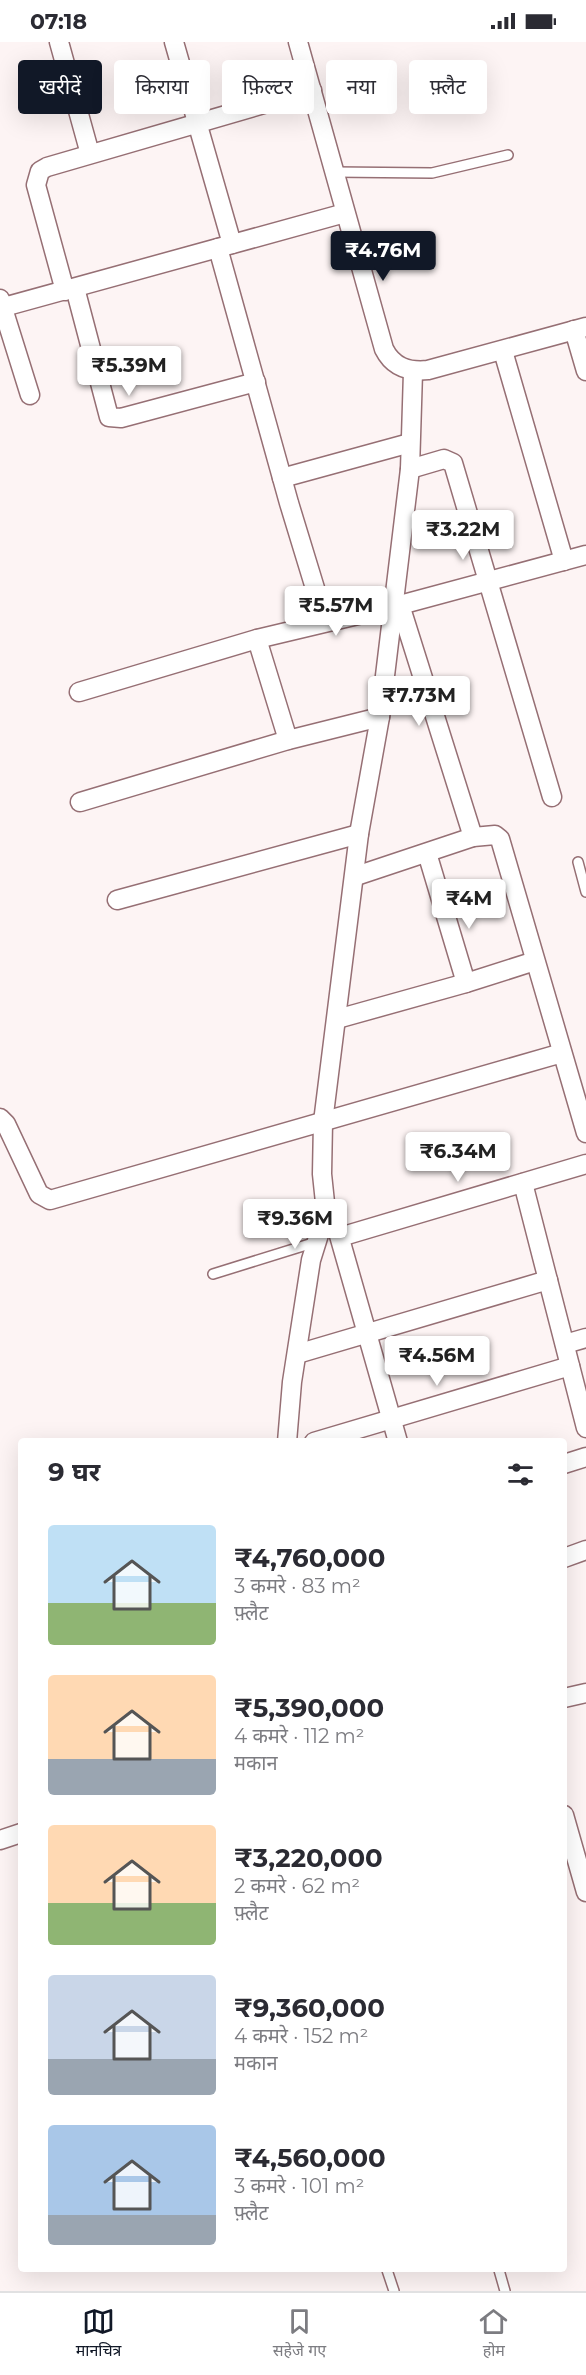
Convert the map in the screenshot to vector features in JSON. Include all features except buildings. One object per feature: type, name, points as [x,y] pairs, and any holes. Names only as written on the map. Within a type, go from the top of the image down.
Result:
[{"type":"street","points":[[59,42],[90,154]]},
{"type":"street","points":[[174,42],[198,124],[255,382],[325,621]]},
{"type":"street","points":[[298,42],[303,60]]},
{"type":"street","points":[[314,97],[384,349],[390,361],[413,372],[503,351],[580,329],[586,371]]},
{"type":"street","points":[[232,114],[47,166],[36,177],[36,185],[109,417],[121,418],[255,382]]},
{"type":"street","points":[[30,395],[1,305],[70,289],[345,213]]},
{"type":"street","points":[[503,351],[564,561]]},
{"type":"street","points":[[397,1438],[340,1237],[326,1198],[322,1174],[323,1122],[356,876],[359,834],[380,717],[396,605],[410,469],[413,372]]},
{"type":"street","points":[[282,478],[410,443]]},
{"type":"street","points":[[410,469],[444,459],[453,463],[552,797]]},
{"type":"street","points":[[79,692],[257,639],[586,555]]},
{"type":"street","points":[[396,605],[472,837]]},
{"type":"street","points":[[257,639],[288,740]]},
{"type":"street","points":[[80,802],[288,740],[380,717]]},
{"type":"street","points":[[117,900],[359,834]]},
{"type":"street","points":[[356,876],[472,837],[495,835],[500,839],[586,1133]]},
{"type":"street","points":[[427,853],[466,983]]},
{"type":"street","points":[[337,1019],[536,961]]},
{"type":"street","points":[[0,1118],[6,1124],[39,1194],[50,1200],[562,1053]]},
{"type":"street","points":[[340,1237],[586,1164]]},
{"type":"street","points":[[523,1183],[586,1428]]},
{"type":"street","points":[[287,1438],[311,1260],[324,1223],[326,1198]]},
{"type":"street","points":[[297,1354],[548,1280]]},
{"type":"street","points":[[565,1344],[586,1338]]},
{"type":"street","points":[[328,1438],[570,1366]]},
{"type":"street","points":[[567,1463],[586,1457]]},
{"type":"street","points":[[567,1557],[586,1550]]},
{"type":"street","points":[[567,1697],[586,1693]]},
{"type":"street","points":[[567,1826],[586,1892]]},
{"type":"street","points":[[0,1840],[18,1834]]},
{"type":"lane","points":[[334,172],[432,173],[508,154]]},
{"type":"lane","points":[[578,862],[586,892]]},
{"type":"lane","points":[[213,1274],[316,1242]]},
{"type":"lane","points":[[388,2272],[394,2291]]},
{"type":"lane","points":[[500,2272],[505,2291]]}]
